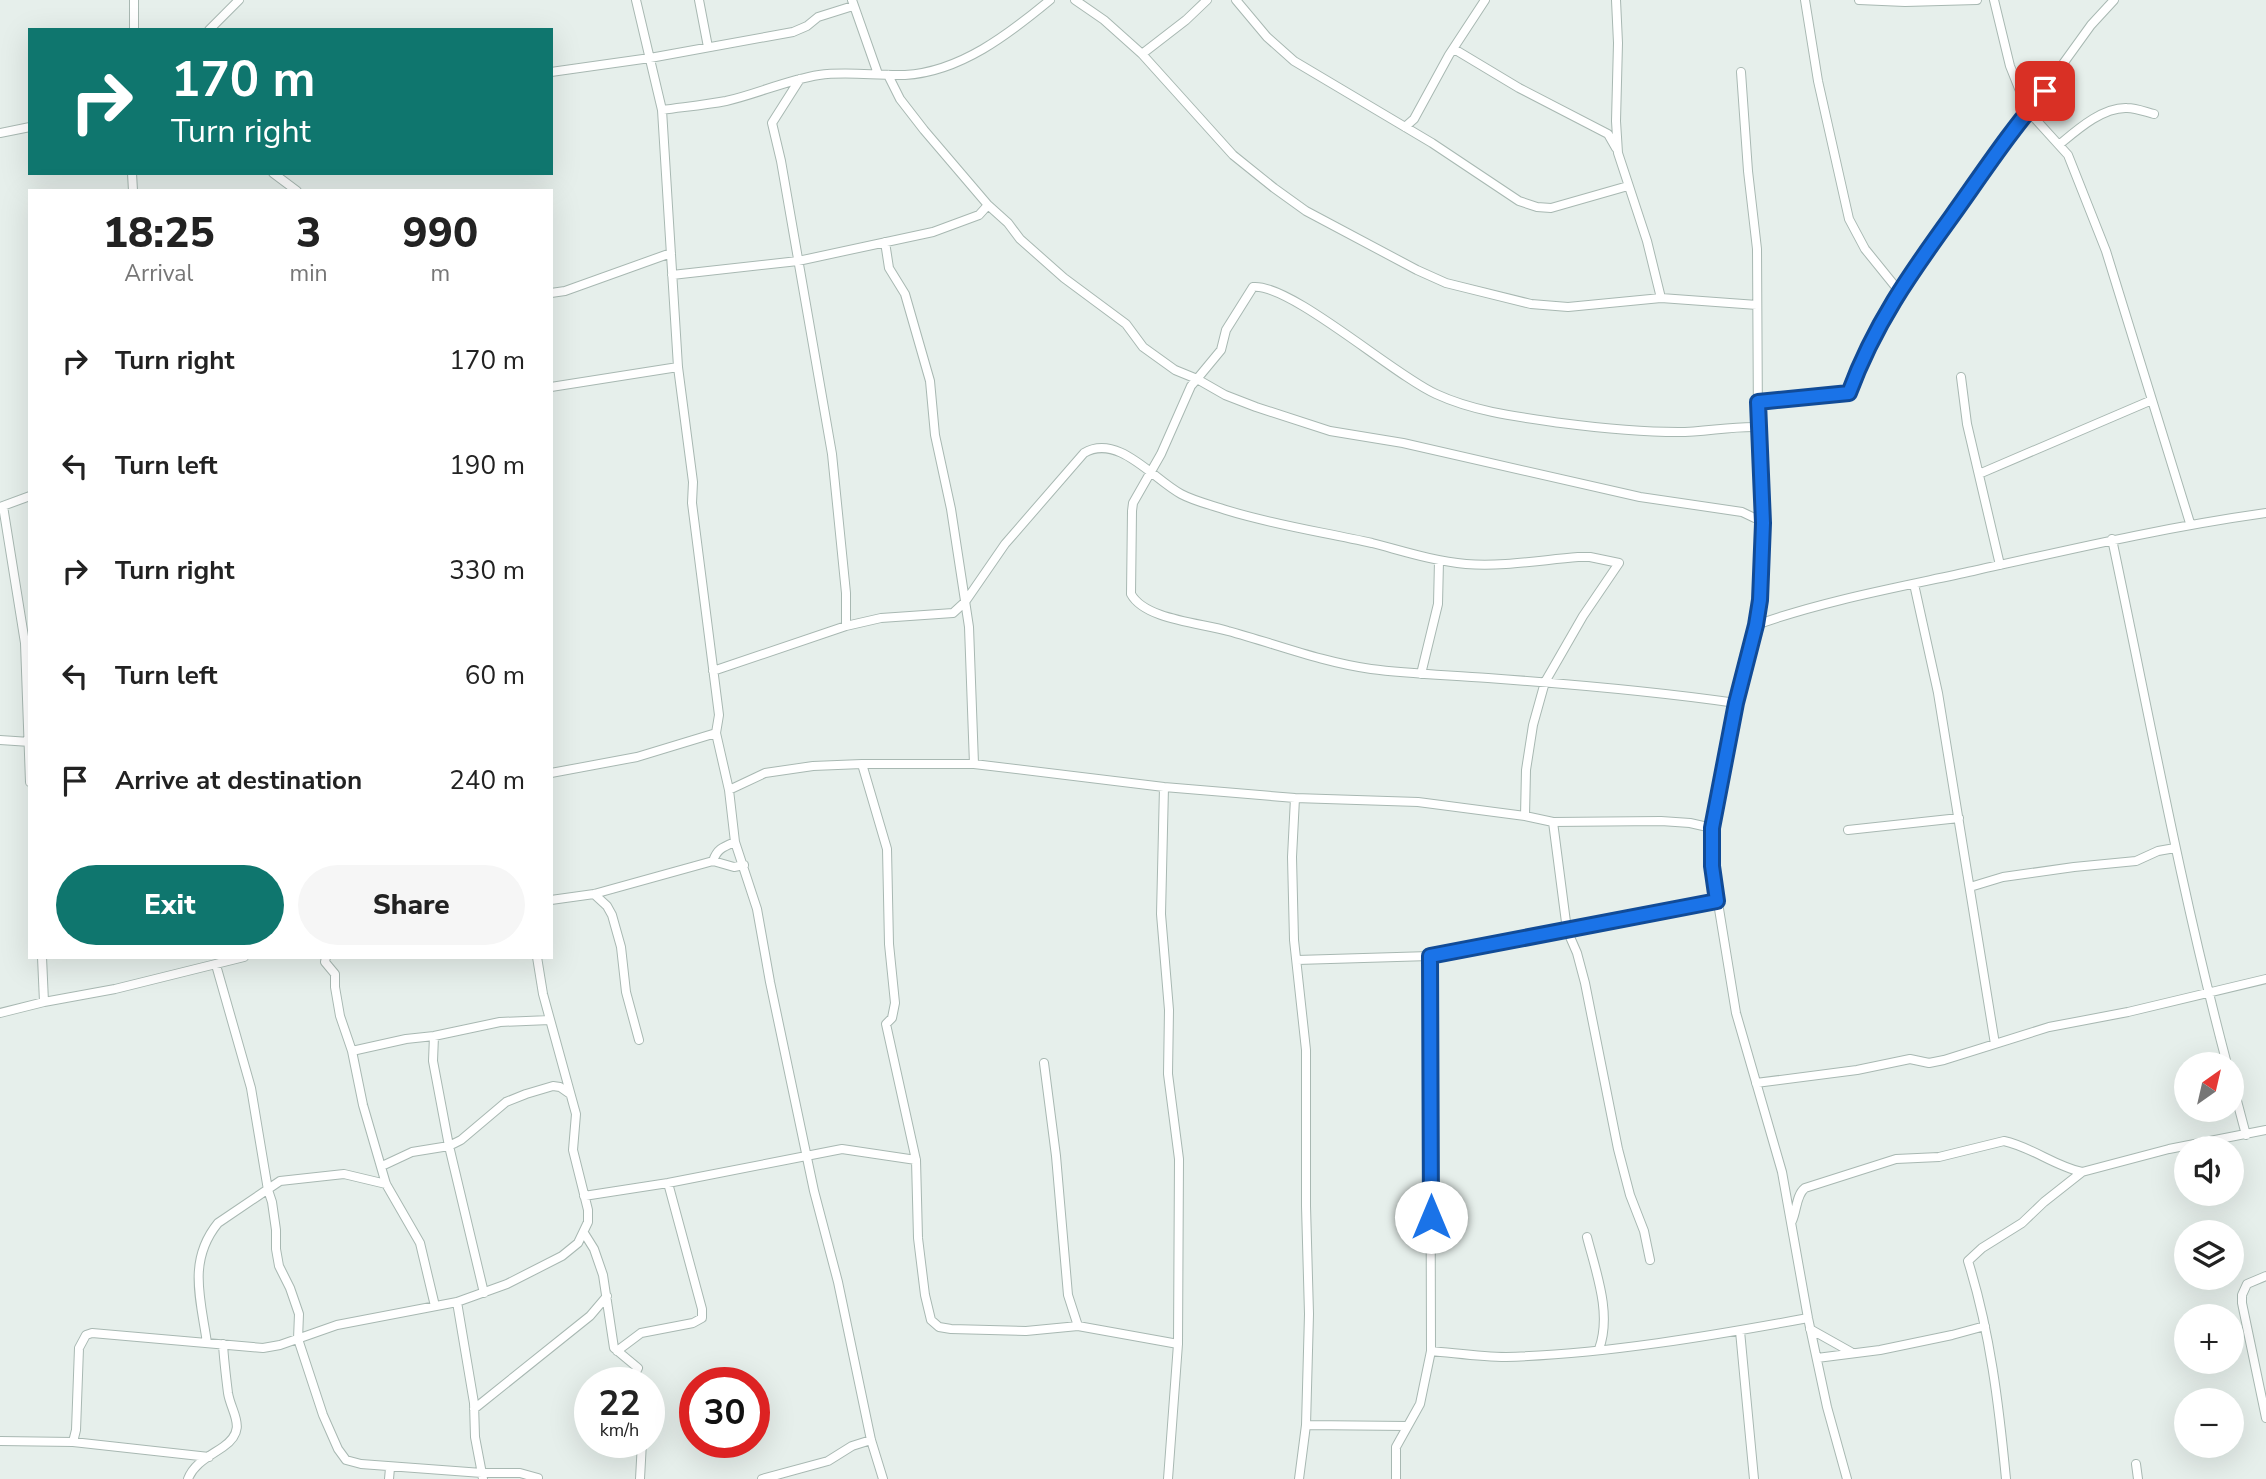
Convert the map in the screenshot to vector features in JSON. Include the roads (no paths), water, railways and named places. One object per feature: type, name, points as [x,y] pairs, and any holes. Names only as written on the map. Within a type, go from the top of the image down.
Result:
[{"type":"street","points":[[134,0],[134,28]]},
{"type":"street","points":[[211,28],[239,0]]},
{"type":"street","points":[[636,0],[662,110],[678,366],[719,715],[716,733],[729,790],[735,842],[757,909],[814,1191],[838,1282],[871,1440],[883,1479]]},
{"type":"street","points":[[699,0],[708,47]]},
{"type":"street","points":[[662,110],[725,101],[800,79],[833,74],[923,74],[995,43],[1050,0]]},
{"type":"street","points":[[1075,0],[1104,20],[1142,54],[1233,155],[1273,188],[1306,211],[1446,283],[1531,304],[1567,307],[1661,298],[1757,305]]},
{"type":"street","points":[[1142,54],[1207,0]]},
{"type":"street","points":[[1236,0],[1267,37],[1294,61],[1405,127],[1519,201],[1551,208],[1628,186]]},
{"type":"street","points":[[1405,127],[1414,120],[1485,0]]},
{"type":"street","points":[[1616,0],[1618,153]]},
{"type":"street","points":[[1805,0],[1818,81],[1849,219],[1865,249],[1899,291]]},
{"type":"street","points":[[1860,0],[1977,0]]},
{"type":"street","points":[[1994,0],[2010,66],[2028,111],[2060,144],[2073,164],[2106,251],[2190,523]]},
{"type":"street","points":[[1758,402],[1849,393],[1862,358],[1899,291],[2091,25],[2114,0]]},
{"type":"street","points":[[553,72],[650,58],[793,32],[818,17],[853,3],[878,74]]},
{"type":"street","points":[[1454,49],[1519,88],[1608,134],[1618,153],[1647,242],[1661,298]]},
{"type":"street","points":[[1741,72],[1757,249],[1758,427],[1763,523],[1756,625],[1736,703],[1712,828],[1712,866],[1736,1013],[1782,1172],[1816,1358],[1847,1479]]},
{"type":"street","points":[[888,75],[900,99],[988,205],[1008,223],[1020,239],[1064,278],[1126,324],[1143,347],[1175,370],[1225,395],[1330,431],[1403,443],[1640,497],[1742,512],[1763,523]]},
{"type":"street","points":[[800,79],[772,122],[832,454],[846,593],[846,626]]},
{"type":"street","points":[[2060,144],[2095,118],[2110,111],[2128,107],[2154,114]]},
{"type":"street","points":[[0,133],[28,127]]},
{"type":"street","points":[[276,175],[294,189]]},
{"type":"street","points":[[672,275],[798,261],[933,232],[979,215],[988,205]]},
{"type":"street","points":[[885,242],[889,268],[905,294],[930,381],[935,435],[951,509],[969,627],[974,764]]},
{"type":"street","points":[[553,293],[565,291],[671,253]]},
{"type":"street","points":[[1736,703],[1545,682],[1370,668],[1292,652],[1227,631],[1173,619],[1138,603],[1131,594],[1129,582],[1132,511],[1133,503],[1164,448],[1191,386],[1220,350],[1226,330],[1253,287],[1260,286],[1295,302],[1368,349],[1408,379],[1437,395],[1473,407],[1517,418],[1622,430],[1682,432],[1739,426],[1758,427]]},
{"type":"street","points":[[553,387],[678,366]]},
{"type":"street","points":[[1961,377],[1967,424],[2000,565]]},
{"type":"street","points":[[1979,474],[2152,400]]},
{"type":"street","points":[[713,671],[846,626],[912,615],[953,613],[965,602],[1005,544],[1084,453],[1091,448],[1102,447],[1122,452],[1181,494],[1264,522],[1373,544],[1439,561],[1469,564],[1578,556],[1619,563],[1583,616],[1545,682],[1533,725],[1528,758],[1525,816]]},
{"type":"street","points":[[28,497],[2,506],[25,643],[28,717]]},
{"type":"street","points":[[1756,625],[1818,606],[2112,539],[2190,523],[2266,513]]},
{"type":"street","points":[[2112,539],[2175,848],[2224,1052]]},
{"type":"street","points":[[1421,674],[1438,604],[1439,561]]},
{"type":"street","points":[[1913,584],[1933,667],[1995,1044]]},
{"type":"street","points":[[553,773],[637,757],[716,733]]},
{"type":"street","points":[[0,740],[28,742]]},
{"type":"street","points":[[862,764],[887,849],[889,944],[895,1003],[892,1018],[886,1024],[916,1160],[918,1238],[931,1320],[939,1327],[951,1329],[1026,1331],[1078,1326],[1178,1343]]},
{"type":"street","points":[[729,790],[765,773],[813,766],[974,764],[1164,787],[1295,798],[1419,802],[1553,822],[1661,821],[1712,828]]},
{"type":"street","points":[[1164,787],[1161,914],[1169,1010],[1168,1074],[1179,1159],[1178,1343],[1168,1479]]},
{"type":"street","points":[[1295,798],[1292,857],[1294,940],[1306,1050],[1309,1314],[1306,1426],[1299,1479]]},
{"type":"street","points":[[1848,830],[1959,818]]},
{"type":"street","points":[[1553,822],[1567,930],[1585,983],[1618,1149],[1630,1195],[1644,1231],[1650,1260]]},
{"type":"street","points":[[713,861],[721,847],[735,842]]},
{"type":"street","points":[[1970,887],[2003,877],[2136,861],[2158,851],[2175,848]]},
{"type":"street","points":[[553,900],[594,894],[713,861],[734,867],[744,866]]},
{"type":"street","points":[[594,894],[612,915],[621,947],[626,992],[639,1040]]},
{"type":"street","points":[[1297,960],[1430,956],[1717,901]]},
{"type":"street","points":[[1396,1479],[1396,1447],[1420,1404],[1431,1351],[1430,956]]},
{"type":"street","points":[[42,959],[44,1002]]},
{"type":"street","points":[[0,1013],[115,989],[237,959]]},
{"type":"street","points":[[326,959],[325,962],[335,974],[340,1016],[352,1051],[363,1105],[386,1184],[420,1243],[435,1306]]},
{"type":"street","points":[[73,1442],[76,1430],[79,1348],[86,1335],[92,1333],[263,1348],[337,1325],[457,1302],[484,1293],[562,1256],[578,1243],[588,1223],[573,1150],[576,1114],[543,994],[537,959]]},
{"type":"street","points":[[215,965],[251,1088],[272,1202],[276,1230],[275,1249],[279,1266],[299,1314],[298,1339],[323,1415],[338,1449],[346,1460],[390,1468],[482,1476],[520,1473],[538,1479]]},
{"type":"street","points":[[1756,1083],[1857,1070],[1910,1059],[1929,1063],[2049,1027],[2209,994],[2266,979]]},
{"type":"street","points":[[352,1051],[500,1022],[550,1020]]},
{"type":"street","points":[[434,1036],[433,1061],[449,1146],[484,1293]]},
{"type":"street","points":[[1044,1063],[1056,1156],[1068,1295],[1078,1326]]},
{"type":"street","points":[[382,1166],[412,1152],[449,1146],[461,1140],[506,1102],[553,1086],[570,1094]]},
{"type":"street","points":[[2243,1122],[2246,1135]]},
{"type":"street","points":[[2006,1479],[1985,1326],[1968,1261],[1982,1248],[2022,1223],[2082,1172],[2169,1149],[2266,1130]]},
{"type":"street","points":[[1792,1221],[1799,1194],[1805,1188],[1896,1159],[1940,1157],[2004,1141],[2015,1143],[2063,1168],[2082,1172]]},
{"type":"street","points":[[584,1196],[668,1183],[842,1149],[916,1160]]},
{"type":"street","points":[[207,1343],[197,1275],[201,1254],[210,1232],[218,1223],[280,1181],[344,1174],[386,1184]]},
{"type":"street","points":[[617,1351],[641,1333],[693,1323],[702,1318],[702,1309],[668,1183]]},
{"type":"street","points":[[584,1233],[594,1249],[604,1275],[612,1343],[617,1351],[637,1367]]},
{"type":"street","points":[[1587,1237],[1604,1316],[1605,1334],[1599,1349]]},
{"type":"street","points":[[2266,1276],[2247,1284],[2242,1294],[2266,1418]]},
{"type":"street","points":[[474,1409],[590,1315],[607,1296]]},
{"type":"street","points":[[457,1302],[482,1476]]},
{"type":"street","points":[[1431,1351],[1504,1357],[1599,1349],[1740,1331],[1808,1318]]},
{"type":"street","points":[[1816,1358],[1880,1350],[1985,1326]]},
{"type":"street","points":[[1810,1329],[1851,1352]]},
{"type":"street","points":[[1740,1331],[1754,1479]]},
{"type":"street","points":[[188,1479],[195,1466],[228,1444],[236,1431],[236,1415],[228,1397],[223,1344]]},
{"type":"street","points":[[1306,1426],[1407,1426]]},
{"type":"street","points":[[762,1479],[828,1461],[852,1446],[871,1440]]},
{"type":"street","points":[[0,1441],[73,1442],[210,1457]]},
{"type":"street","points":[[640,1479],[641,1458]]},
{"type":"street","points":[[2136,1464],[2138,1479]]},
{"type":"street","points":[[389,1479],[390,1468]]}]
